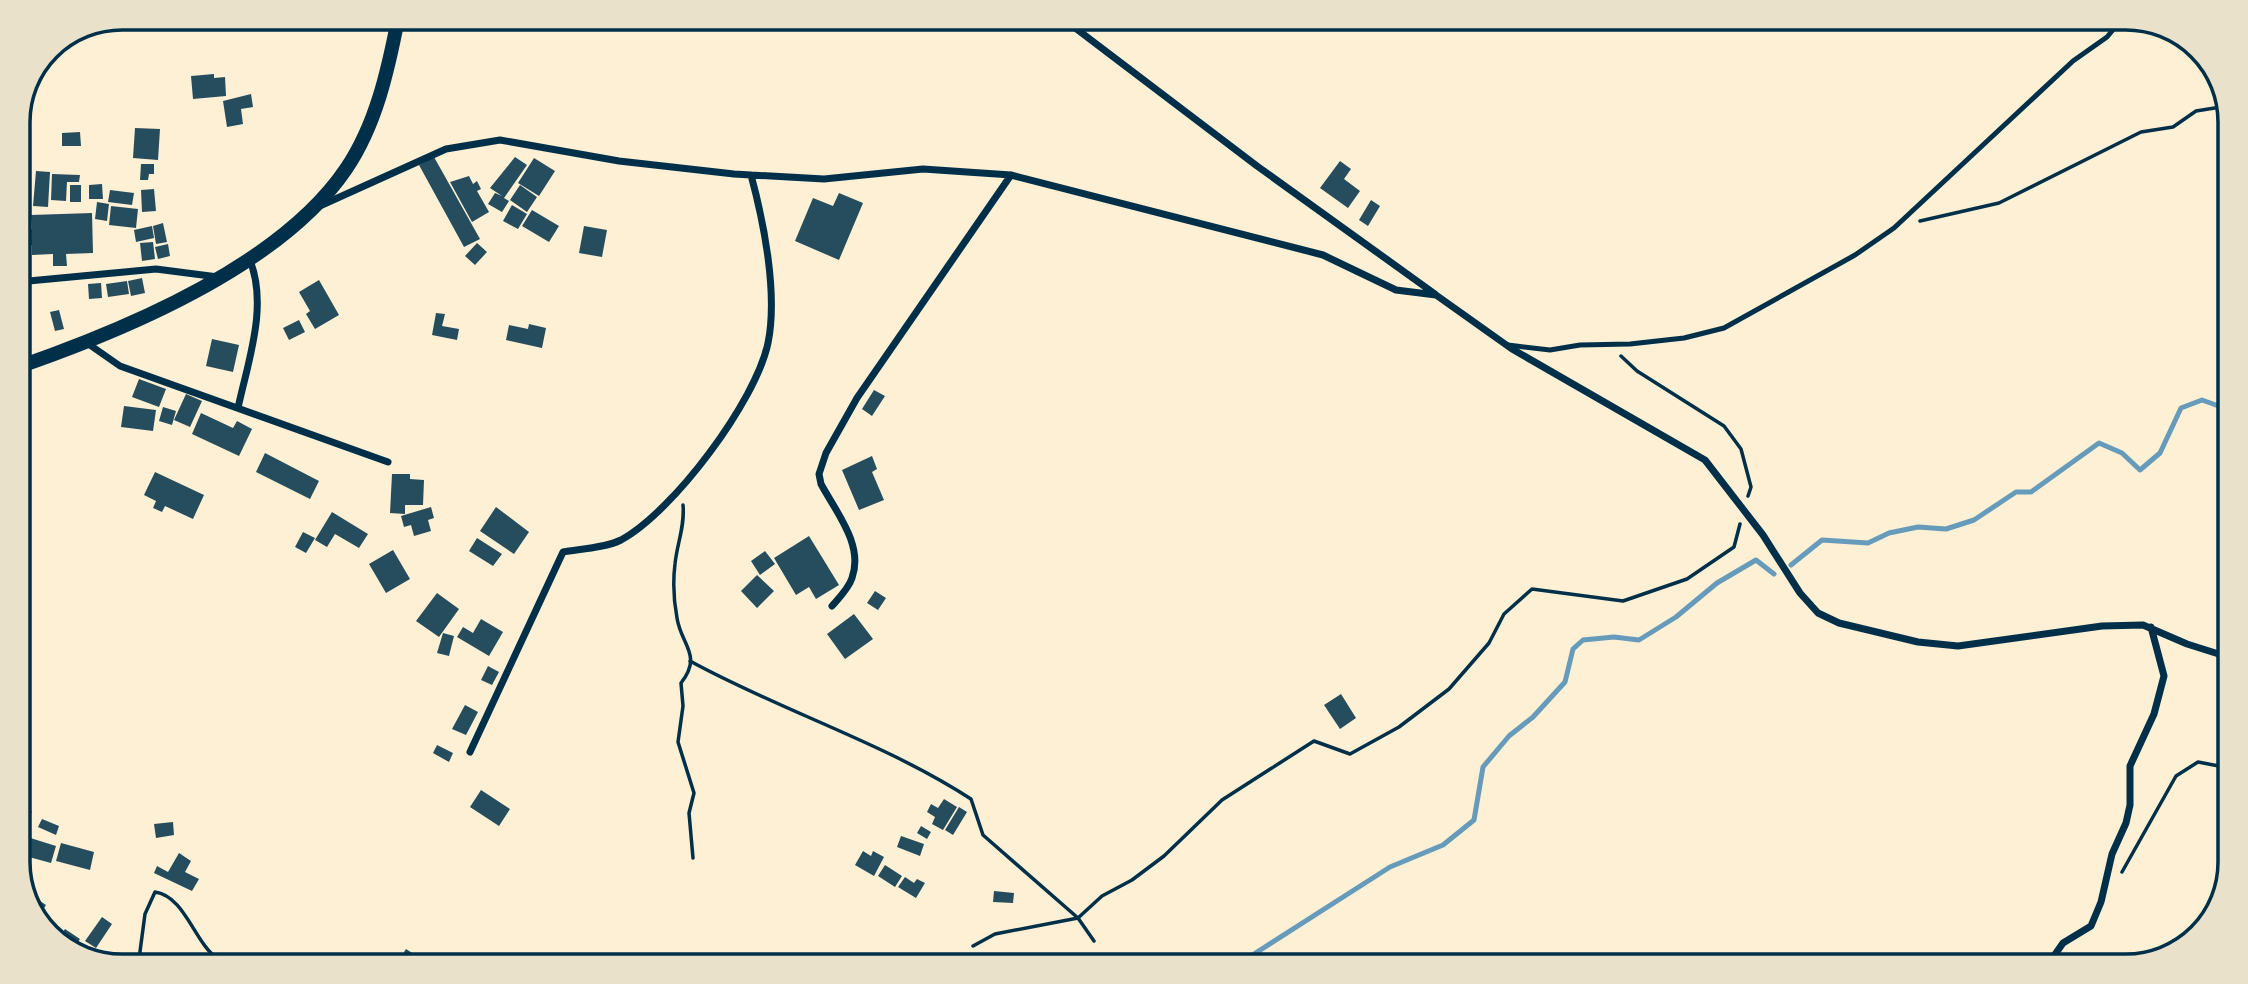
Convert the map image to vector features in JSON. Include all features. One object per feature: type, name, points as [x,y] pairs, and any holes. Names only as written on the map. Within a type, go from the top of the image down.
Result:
[{"type":"main road","points":[[30,363],[155,312],[219,277],[315,208],[347,168],[376,110],[395,30]]},
{"type":"street","points":[[1078,30],[1258,166],[1506,345],[1705,460],[1743,509],[1800,593],[1818,613],[1839,623],[1918,642],[1958,646],[2102,626],[2143,625],[2218,654]]},
{"type":"street","points":[[315,208],[446,149],[500,140],[619,161],[751,175],[824,179],[923,169],[1011,175],[1324,255],[1396,290],[1436,295]]},
{"type":"street","points":[[470,752],[564,552],[620,541],[681,489],[754,382],[768,345],[768,257],[751,175]]},
{"type":"street","points":[[832,606],[852,581],[856,561],[852,541],[821,484],[819,474],[825,453],[857,398],[1011,175]]},
{"type":"street","points":[[238,408],[257,316],[257,275],[249,257]]},
{"type":"street","points":[[30,281],[156,269],[219,277]]},
{"type":"street","points":[[86,342],[120,366],[388,462]]},
{"type":"street","points":[[2055,954],[2063,943],[2091,926],[2101,902],[2112,854],[2126,823],[2130,805],[2130,766],[2154,714],[2164,676],[2151,628]]},
{"type":"lane","points":[[1506,345],[1550,350],[1684,338],[1724,328],[1855,255],[1894,228],[2054,78],[2111,30]]},
{"type":"path","points":[[1894,228],[2000,203],[2131,137],[2173,127],[2196,111],[2217,108]]},
{"type":"path","points":[[973,946],[995,934],[1078,918],[1102,896],[1132,880],[1164,856],[1222,800],[1314,741],[1350,754],[1399,727],[1449,689],[1489,643],[1504,614],[1532,589],[1623,601],[1687,579],[1734,547],[1751,487],[1741,449],[1724,426],[1637,371],[1610,345]]},
{"type":"path","points":[[681,489],[685,524],[674,564],[677,621],[691,650],[690,672],[681,683],[683,706],[678,742],[694,793],[689,813],[693,858]]},
{"type":"path","points":[[690,661],[736,685],[896,758],[971,799],[983,835],[1078,918],[1094,941]]},
{"type":"path","points":[[2121,874],[2176,776],[2197,762],[2218,766]]},
{"type":"path","points":[[140,954],[145,914],[155,892],[161,892],[180,909],[210,954]]},
{"type":"building","points":[[214,74],[214,78],[225,77],[226,96],[193,99],[191,76]]},
{"type":"building","points":[[251,94],[253,107],[241,109],[243,124],[227,127],[223,101]]},
{"type":"building","points":[[135,128],[160,129],[158,160],[133,158]]},
{"type":"building","points":[[80,132],[81,146],[62,146],[62,133]]},
{"type":"building","points":[[434,157],[480,239],[464,247],[419,165]]},
{"type":"building","points":[[515,157],[527,165],[504,198],[509,201],[502,212],[488,204],[495,193],[502,196],[490,188]]},
{"type":"building","points":[[534,158],[555,171],[539,196],[518,183]]},
{"type":"building","points":[[1340,161],[1351,169],[1344,179],[1360,191],[1348,208],[1320,188]]},
{"type":"building","points":[[141,164],[154,164],[154,174],[149,174],[148,180],[140,180]]},
{"type":"building","points":[[36,171],[50,172],[48,207],[33,206]]},
{"type":"building","points":[[52,174],[80,175],[79,182],[67,182],[66,201],[51,200]]},
{"type":"building","points":[[469,176],[473,184],[477,181],[481,189],[477,191],[489,212],[472,222],[450,182]]},
{"type":"building","points":[[102,184],[103,199],[89,199],[89,185]]},
{"type":"building","points":[[70,185],[81,185],[81,202],[70,202]]},
{"type":"building","points":[[520,185],[537,197],[527,212],[510,200]]},
{"type":"building","points":[[154,189],[156,211],[142,212],[141,190]]},
{"type":"building","points":[[110,190],[134,193],[132,205],[108,202]]},
{"type":"building","points":[[839,193],[863,203],[839,260],[795,241],[813,198],[833,206]]},
{"type":"building","points":[[1371,200],[1380,206],[1368,226],[1359,220]]},
{"type":"building","points":[[97,202],[109,204],[107,221],[95,219]]},
{"type":"building","points":[[512,205],[527,214],[518,229],[503,221]]},
{"type":"building","points":[[111,206],[138,209],[136,228],[109,225]]},
{"type":"building","points":[[532,210],[559,226],[549,242],[522,226]]},
{"type":"building","points":[[92,213],[93,253],[66,254],[67,266],[53,266],[53,254],[32,255],[31,215]]},
{"type":"building","points":[[163,223],[167,242],[156,244],[153,226]]},
{"type":"building","points":[[152,226],[154,238],[136,242],[134,230]]},
{"type":"building","points":[[584,226],[607,230],[602,257],[579,253]]},
{"type":"building","points":[[153,242],[155,259],[142,261],[140,243]]},
{"type":"building","points":[[477,243],[487,252],[475,265],[465,256]]},
{"type":"building","points":[[168,244],[170,256],[158,259],[155,247]]},
{"type":"building","points":[[142,278],[145,293],[131,296],[128,281]]},
{"type":"building","points":[[319,280],[339,315],[315,329],[306,314],[310,311],[299,292]]},
{"type":"building","points":[[127,281],[129,294],[108,297],[106,284]]},
{"type":"building","points":[[101,283],[102,298],[89,299],[88,284]]},
{"type":"building","points":[[59,310],[64,329],[55,331],[50,312]]},
{"type":"building","points":[[436,313],[445,314],[442,326],[459,329],[457,340],[432,335]]},
{"type":"building","points":[[299,320],[305,332],[289,340],[283,328]]},
{"type":"building","points":[[529,324],[546,328],[542,348],[506,340],[509,325],[528,329]]},
{"type":"building","points":[[212,339],[239,345],[233,372],[206,366]]},
{"type":"building","points":[[139,379],[166,389],[159,407],[132,397]]},
{"type":"building","points":[[874,390],[885,396],[872,416],[862,409]]},
{"type":"building","points":[[186,394],[202,401],[190,427],[174,420]]},
{"type":"building","points":[[124,406],[156,410],[153,431],[121,427]]},
{"type":"building","points":[[163,407],[176,411],[172,425],[159,421]]},
{"type":"building","points":[[201,413],[233,428],[237,421],[252,429],[239,456],[192,434]]},
{"type":"building","points":[[265,453],[319,481],[310,499],[256,472]]},
{"type":"building","points":[[872,456],[877,469],[872,472],[884,500],[859,510],[842,470]]},
{"type":"building","points":[[155,472],[204,495],[193,519],[165,506],[162,512],[153,508],[156,501],[144,495]]},
{"type":"building","points":[[392,474],[410,474],[410,479],[424,480],[423,505],[405,505],[405,514],[390,513]]},
{"type":"building","points":[[431,507],[434,518],[428,520],[431,531],[414,536],[411,525],[404,527],[401,516]]},
{"type":"building","points":[[496,507],[529,532],[514,554],[480,531]]},
{"type":"building","points":[[332,512],[368,534],[359,548],[335,534],[327,547],[315,540]]},
{"type":"building","points":[[303,532],[315,538],[306,553],[295,547]]},
{"type":"building","points":[[809,536],[839,585],[816,599],[809,587],[796,595],[774,558]]},
{"type":"building","points":[[477,538],[502,554],[493,566],[469,551]]},
{"type":"building","points":[[393,550],[410,579],[386,593],[369,564]]},
{"type":"building","points":[[765,551],[775,564],[760,575],[751,561]]},
{"type":"building","points":[[757,575],[774,591],[757,608],[741,591]]},
{"type":"building","points":[[875,591],[886,598],[878,610],[867,603]]},
{"type":"building","points":[[437,593],[459,609],[439,637],[416,621]]},
{"type":"building","points":[[854,614],[873,639],[845,659],[827,634]]},
{"type":"building","points":[[481,619],[503,632],[489,656],[457,637],[463,627],[473,633]]},
{"type":"building","points":[[443,633],[454,636],[449,656],[437,653]]},
{"type":"building","points":[[488,666],[499,672],[492,685],[481,680]]},
{"type":"building","points":[[1341,694],[1356,718],[1340,729],[1324,705]]},
{"type":"building","points":[[465,705],[478,712],[466,735],[452,729]]},
{"type":"building","points":[[437,745],[453,753],[449,762],[433,753]]},
{"type":"building","points":[[481,790],[510,809],[499,826],[470,807]]},
{"type":"building","points":[[944,799],[957,807],[943,830],[932,824],[935,817],[927,812],[931,804],[938,808]]},
{"type":"building","points":[[959,807],[967,812],[953,835],[945,830]]},
{"type":"building","points":[[42,819],[59,826],[56,835],[38,827]]},
{"type":"building","points":[[173,822],[174,835],[156,838],[154,824]]},
{"type":"building","points":[[921,826],[931,832],[927,839],[917,833]]},
{"type":"building","points":[[901,836],[924,844],[920,856],[897,847]]},
{"type":"building","points":[[30,838],[56,846],[51,863],[30,857]]},
{"type":"building","points":[[61,843],[94,852],[90,870],[56,861]]},
{"type":"building","points":[[863,851],[871,856],[873,851],[884,857],[874,876],[855,865]]},
{"type":"building","points":[[179,853],[191,861],[185,872],[199,879],[192,891],[154,873],[157,866],[168,872]]},
{"type":"building","points":[[885,865],[902,876],[895,887],[878,876]]},
{"type":"building","points":[[905,877],[914,883],[917,879],[925,883],[916,898],[898,887]]},
{"type":"building","points":[[994,891],[1014,893],[1013,903],[993,902]]},
{"type":"building","points":[[38,899],[46,905],[43,910]]},
{"type":"building","points":[[102,917],[112,924],[96,948],[85,941]]},
{"type":"building","points":[[65,929],[80,939],[78,942],[63,932]]},
{"type":"waterway","points":[[1791,565],[1822,540],[1868,543],[1889,533],[1918,527],[1946,529],[1974,520],[2016,492],[2031,492],[2099,443],[2122,453],[2140,470],[2160,453],[2181,408],[2202,400],[2218,406]]},
{"type":"waterway","points":[[1254,954],[1390,867],[1443,845],[1474,820],[1483,767],[1509,736],[1533,717],[1565,682],[1573,649],[1583,640],[1614,637],[1639,640],[1676,617],[1717,583],[1756,560],[1774,574]]}]
